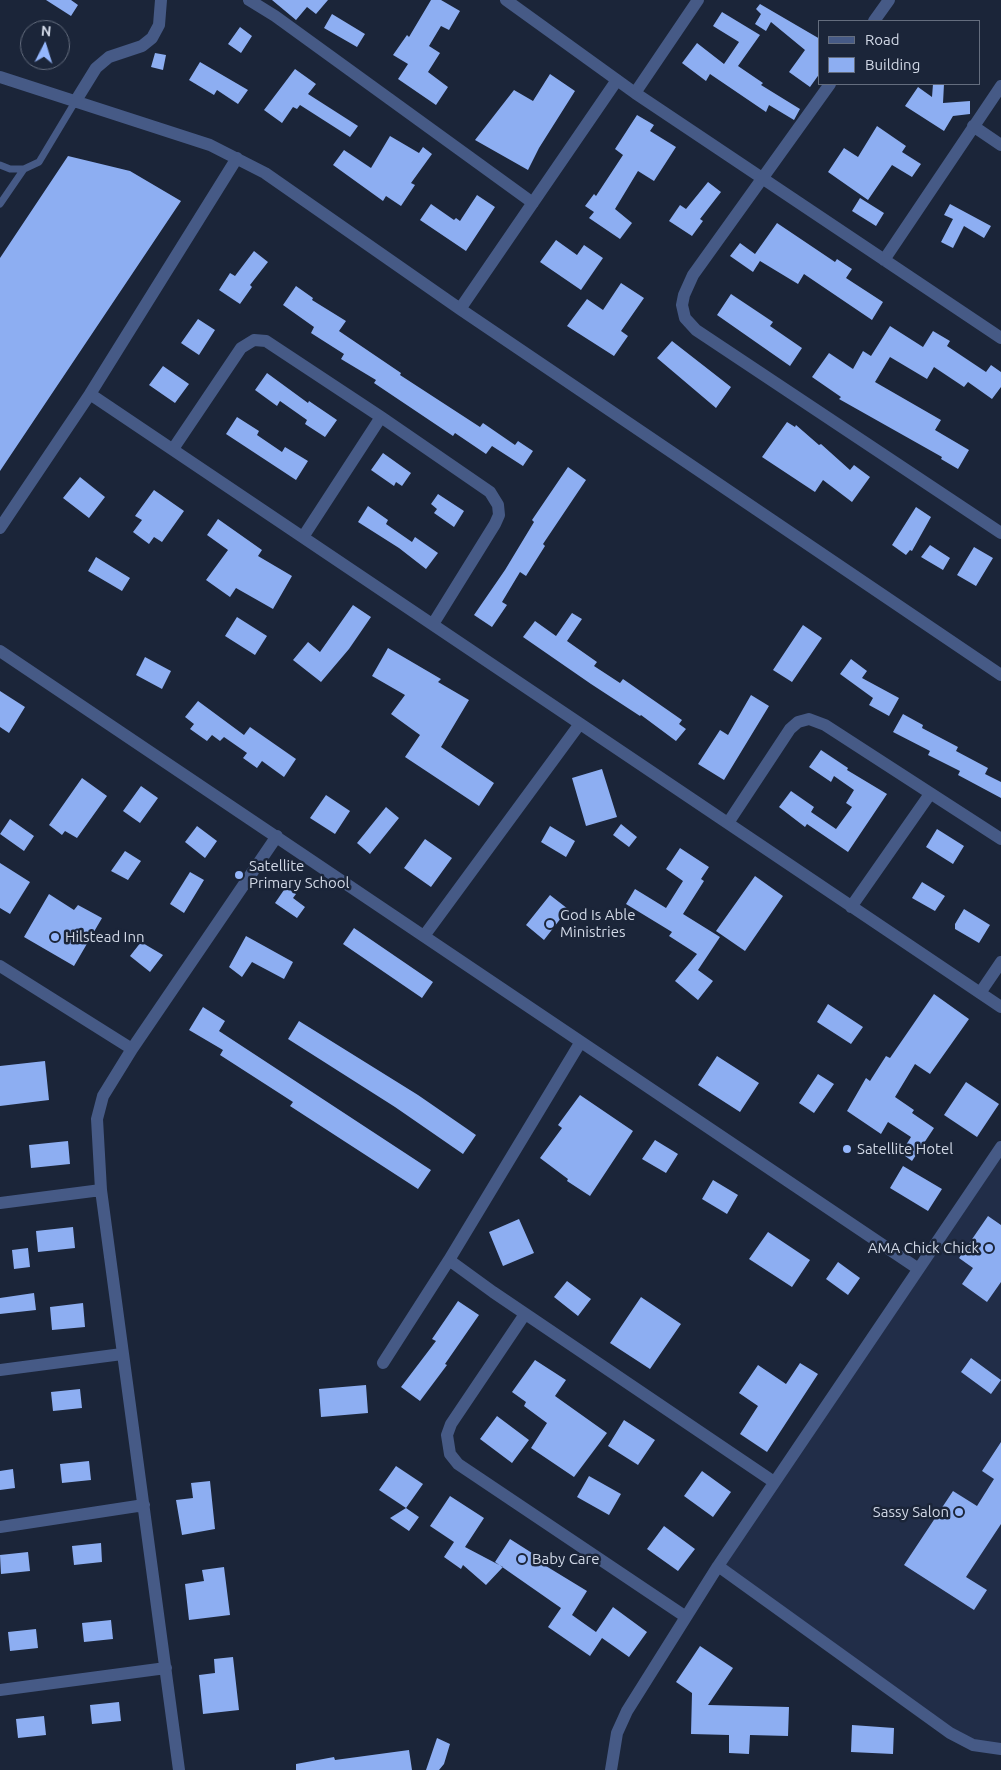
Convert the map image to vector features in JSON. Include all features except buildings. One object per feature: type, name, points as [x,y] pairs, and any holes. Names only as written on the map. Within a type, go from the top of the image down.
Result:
[{"type":"street","points":[[75,102],[96,68],[109,57],[142,46],[152,38],[159,25],[161,0]]},
{"type":"street","points":[[249,0],[275,16],[533,202]]},
{"type":"street","points":[[635,93],[698,0]]},
{"type":"street","points":[[875,20],[889,0]]},
{"type":"street","points":[[510,1],[635,93],[1001,338]]},
{"type":"street","points":[[0,77],[210,145],[265,173],[460,309],[1001,675]]},
{"type":"street","points":[[460,309],[617,80]]},
{"type":"street","points":[[829,85],[763,180],[693,275],[684,295],[682,305],[685,318],[696,330],[1001,534]]},
{"type":"street","points":[[884,260],[1001,86]]},
{"type":"street","points":[[973,126],[1001,145]]},
{"type":"street","points":[[0,528],[90,394],[237,158]]},
{"type":"street","points":[[173,449],[241,348],[254,340],[266,341],[381,417],[490,492],[498,505],[498,520],[433,624]]},
{"type":"street","points":[[90,394],[303,536],[579,725],[1001,1007]]},
{"type":"street","points":[[303,536],[381,417]]},
{"type":"street","points":[[0,651],[917,1268]]},
{"type":"street","points":[[728,823],[790,730],[804,720],[824,725],[1001,839]]},
{"type":"street","points":[[424,936],[579,725]]},
{"type":"street","points":[[851,907],[930,794]]},
{"type":"street","points":[[180,1770],[101,1190],[97,1131],[99,1109],[103,1096],[132,1049],[277,836]]},
{"type":"street","points":[[980,993],[1001,962]]},
{"type":"street","points":[[0,966],[132,1049]]},
{"type":"street","points":[[383,1363],[449,1260],[580,1043]]},
{"type":"street","points":[[611,1770],[617,1733],[626,1711],[718,1566],[917,1268],[1001,1147]]},
{"type":"street","points":[[0,1203],[101,1190]]},
{"type":"street","points":[[449,1260],[525,1314],[774,1482]]},
{"type":"street","points":[[525,1314],[451,1424],[447,1435],[450,1454],[458,1464],[686,1617]]},
{"type":"street","points":[[0,1370],[122,1354]]},
{"type":"street","points":[[0,1527],[144,1505]]},
{"type":"street","points":[[718,1566],[950,1733],[973,1744],[1001,1748]]},
{"type":"street","points":[[0,1690],[166,1668]]},
{"type":"lane","points":[[0,165],[10,169],[24,169],[39,162],[75,102]]},
{"type":"lane","points":[[0,204],[24,169]]},
{"type":"shaded area","points":[[1001,1147],[1001,1749],[973,1745],[718,1566]]},
{"type":"place","name":"Satellite Primary School","points":[[239,875]]},
{"type":"place","name":"God Is Able Ministries","points":[[550,924]]},
{"type":"place","name":"Hilstead Inn","points":[[55,937]]},
{"type":"place","name":"Satellite Hotel","points":[[847,1149]]},
{"type":"place","name":"AMA Chick Chick","points":[[989,1248]]},
{"type":"place","name":"Sassy Salon","points":[[959,1512]]},
{"type":"place","name":"Baby Care","points":[[522,1559]]}]
